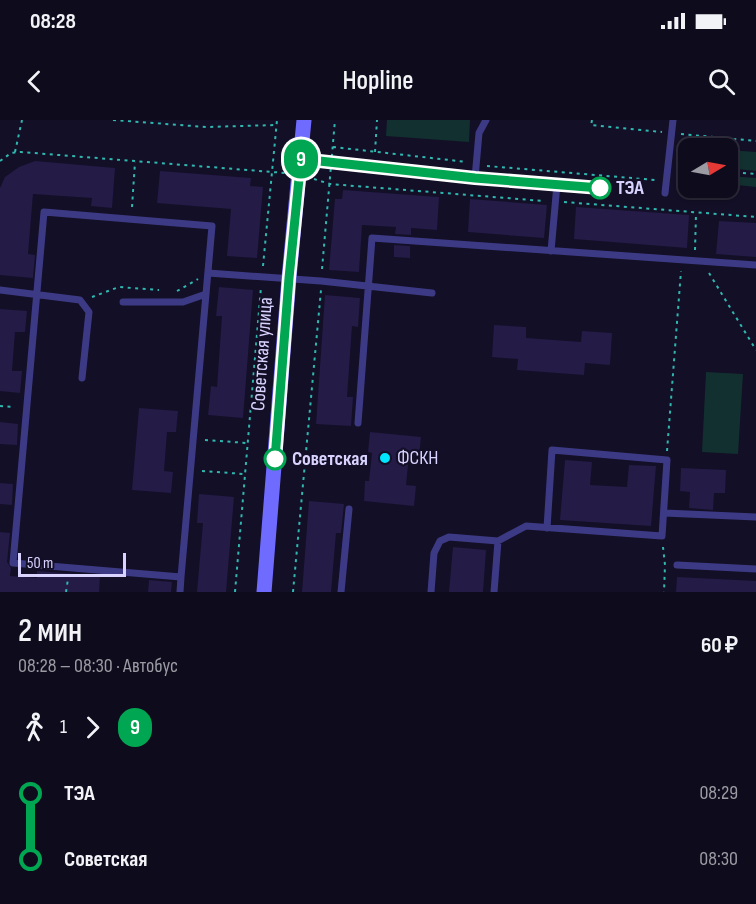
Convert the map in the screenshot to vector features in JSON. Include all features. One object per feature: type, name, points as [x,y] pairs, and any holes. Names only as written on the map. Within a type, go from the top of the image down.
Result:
[{"type":"main road","name":"Советская улица","points":[[264,592],[304,120]]},
{"type":"lane","points":[[475,178],[479,133],[486,120]]},
{"type":"lane","points":[[665,193],[673,120]]},
{"type":"lane","points":[[551,250],[557,184]]},
{"type":"lane","points":[[180,592],[212,226],[44,212],[14,562],[181,577]]},
{"type":"lane","points":[[358,423],[372,238],[756,265]]},
{"type":"lane","points":[[208,273],[289,278],[432,293]]},
{"type":"lane","points":[[0,290],[80,300],[89,312],[82,378]]},
{"type":"lane","points":[[123,302],[183,302],[206,294]]},
{"type":"lane","points":[[430,592],[434,553],[440,541],[448,537],[498,541],[526,526],[547,528],[662,536],[667,460],[552,450],[547,528]]},
{"type":"lane","points":[[341,592],[349,509]]},
{"type":"lane","points":[[664,513],[756,517]]},
{"type":"lane","points":[[494,592],[498,541]]},
{"type":"lane","points":[[677,565],[756,569]]},
{"type":"path","points":[[15,152],[22,120]]},
{"type":"path","points":[[113,120],[206,127],[277,125]]},
{"type":"path","points":[[235,592],[277,120]]},
{"type":"path","points":[[293,592],[335,120]]},
{"type":"path","points":[[375,152],[377,120]]},
{"type":"path","points":[[592,120],[591,125],[756,141]]},
{"type":"path","points":[[333,147],[470,162]]},
{"type":"path","points":[[0,161],[15,152],[272,172],[299,175],[330,184],[756,217]]},
{"type":"path","points":[[132,219],[135,161]]},
{"type":"path","points":[[482,166],[657,180],[658,173]]},
{"type":"path","points":[[738,173],[756,174]]},
{"type":"path","points":[[696,213],[694,248],[756,350]]},
{"type":"path","points":[[667,460],[681,260]]},
{"type":"path","points":[[177,291],[208,273]]},
{"type":"path","points":[[80,300],[119,287],[166,290]]},
{"type":"path","points":[[0,406],[26,407]]},
{"type":"path","points":[[193,439],[248,443]]},
{"type":"path","points":[[190,470],[245,474]]},
{"type":"path","points":[[662,536],[666,566],[664,592]]},
{"type":"path","points":[[66,592],[70,567]]},
{"type":"green space","points":[[387,120],[470,120],[469,142],[386,136]]},
{"type":"green space","points":[[738,151],[756,152],[756,171],[738,169]]},
{"type":"green space","points":[[738,177],[756,178],[756,187],[738,185]]},
{"type":"green space","points":[[706,372],[743,374],[738,454],[702,452]]},
{"type":"building","points":[[35,161],[115,168],[112,208],[91,206],[92,198],[33,194],[28,254],[35,255],[33,278],[0,275],[0,188],[5,177],[19,167]]},
{"type":"building","points":[[160,171],[251,178],[250,186],[263,187],[257,258],[227,256],[231,209],[157,203]]},
{"type":"building","points":[[343,190],[439,197],[437,230],[411,228],[411,235],[395,234],[396,227],[362,225],[359,272],[329,270],[335,199],[342,199]]},
{"type":"building","points":[[470,199],[547,205],[544,238],[468,232]]},
{"type":"building","points":[[576,207],[689,215],[687,248],[574,239]]},
{"type":"building","points":[[719,221],[756,223],[756,257],[716,254]]},
{"type":"building","points":[[394,245],[410,246],[410,258],[394,257]]},
{"type":"building","points":[[219,287],[253,290],[243,418],[208,415],[211,386],[217,387],[222,316],[216,316]]},
{"type":"building","points":[[325,295],[360,298],[358,327],[352,326],[347,397],[353,397],[351,426],[316,424]]},
{"type":"building","points":[[0,309],[27,311],[25,332],[15,332],[12,371],[22,371],[20,393],[0,391]]},
{"type":"building","points":[[494,325],[526,327],[526,338],[581,342],[582,331],[612,333],[610,365],[585,363],[584,375],[517,370],[518,359],[492,357]]},
{"type":"building","points":[[139,408],[178,411],[176,432],[167,432],[164,471],[173,472],[171,493],[132,490]]},
{"type":"building","points":[[0,422],[18,424],[17,445],[0,444]]},
{"type":"building","points":[[370,432],[421,437],[419,457],[409,456],[406,485],[416,486],[414,506],[364,501],[365,481],[369,481],[372,453],[368,452]]},
{"type":"building","points":[[565,460],[592,462],[590,485],[627,487],[629,465],[656,466],[651,526],[560,520]]},
{"type":"building","points":[[681,468],[726,470],[725,493],[714,493],[713,510],[689,508],[690,492],[680,491]]},
{"type":"building","points":[[0,483],[13,484],[12,505],[0,504]]},
{"type":"building","points":[[199,494],[234,497],[226,592],[197,592],[203,523],[197,523]]},
{"type":"building","points":[[309,501],[344,504],[341,533],[336,533],[331,592],[302,592]]},
{"type":"building","points":[[0,532],[10,533],[7,562],[11,568],[10,576],[37,578],[37,571],[100,576],[99,592],[0,592]]},
{"type":"building","points":[[453,547],[486,550],[483,592],[449,592]]},
{"type":"building","points":[[677,577],[756,581],[756,592],[676,592]]},
{"type":"building","points":[[149,580],[172,582],[171,592],[148,592]]},
{"type":"bus line","name":"9","points":[[275,459],[301,159],[475,178],[600,188]]},
{"type":"place","name":"ТЭА","points":[[600,188]]},
{"type":"place","name":"ФСКН","points":[[385,458]]},
{"type":"place","name":"Советская","points":[[275,459]]}]
